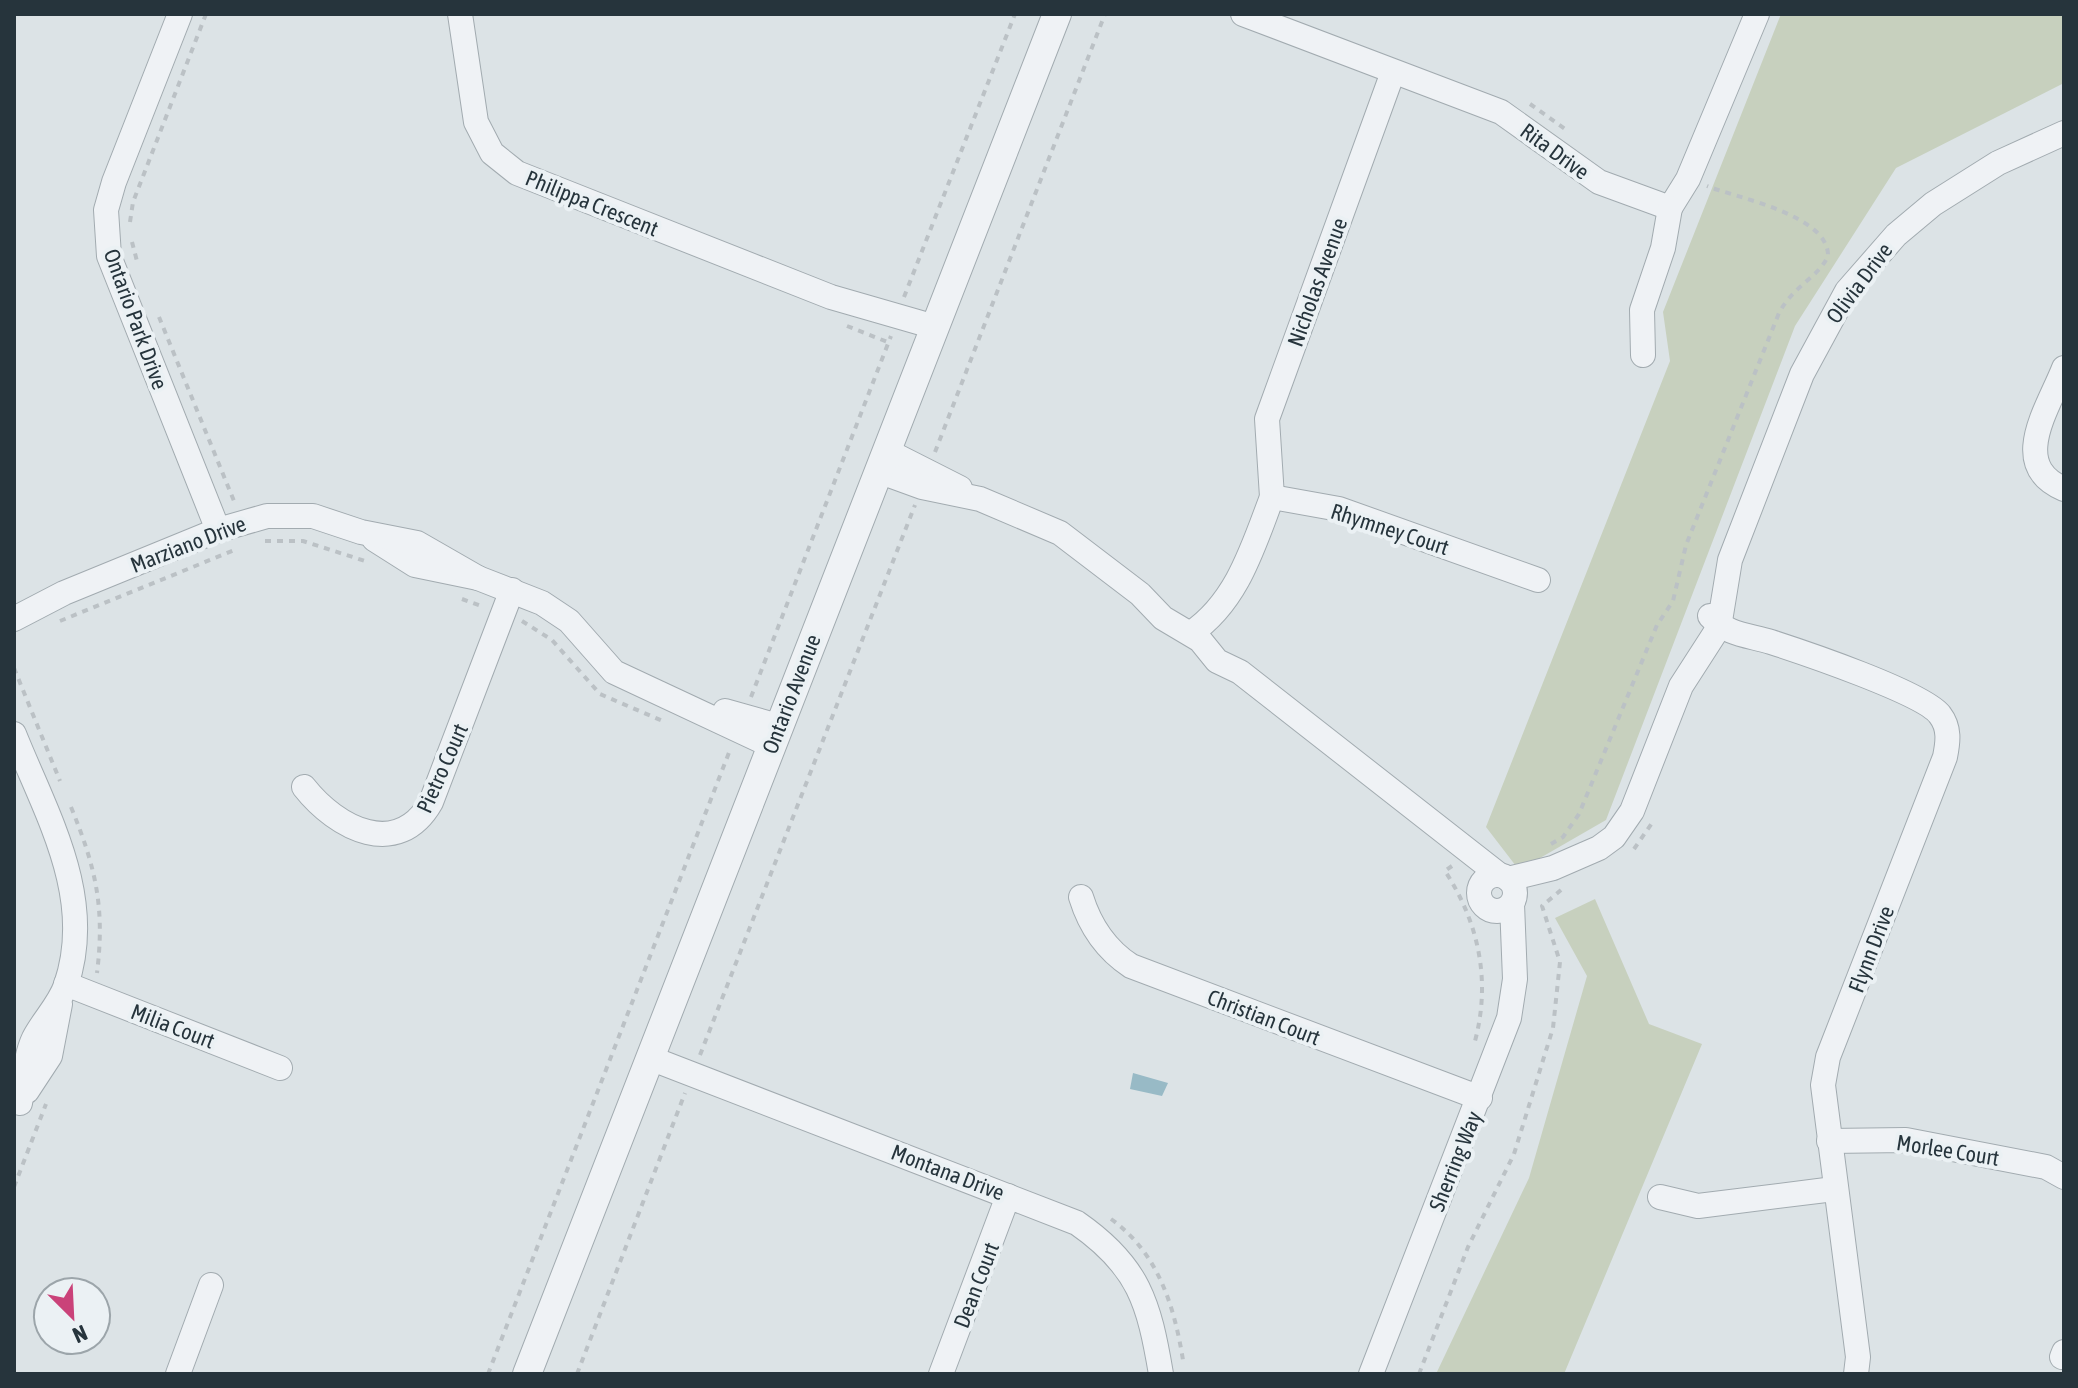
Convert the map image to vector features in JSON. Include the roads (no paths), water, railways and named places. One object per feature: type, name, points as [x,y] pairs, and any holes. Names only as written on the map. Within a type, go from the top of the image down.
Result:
[{"type":"street","name":"Ontario Park Drive","points":[[180,14],[114,182],[106,210],[106,234],[124,298],[218,530]]},
{"type":"street","name":"Philippa Crescent","points":[[460,14],[476,122],[492,153],[517,173],[932,335]]},
{"type":"street","name":"Ontario Avenue","points":[[527,1374],[1057,14]]},
{"type":"street","name":"Rita Drive","points":[[1243,14],[1501,112],[1599,182],[1670,208]]},
{"type":"street","points":[[1643,355],[1642,310],[1663,248],[1670,208],[1688,179],[1757,14]]},
{"type":"street","name":"Nicholas Avenue","points":[[1272,497],[1267,419],[1393,72]]},
{"type":"street","name":"Olivia Drive","points":[[1501,891],[1599,848],[1624,825],[1681,686],[1686,655],[1717,619],[1714,587],[1730,560],[1802,374],[1825,327],[1854,282],[1896,235],[1953,189],[1998,163],[2064,133]]},
{"type":"street","points":[[2064,368],[2036,439],[2034,459],[2045,478],[2064,489]]},
{"type":"street","name":"Sherring Way","points":[[882,461],[1060,533],[1140,594],[1163,618],[1198,624],[1217,661],[1240,672],[1469,854],[1501,891],[1513,942],[1513,999],[1480,1098],[1371,1374]]},
{"type":"street","points":[[1198,624],[1240,574],[1272,497]]},
{"type":"street","name":"Rhymney Court","points":[[1272,497],[1339,509],[1538,580]]},
{"type":"street","name":"Marziano Drive","points":[[14,619],[64,593],[218,530],[247,532],[293,514],[313,516],[361,532],[427,546],[478,578],[512,590],[563,616],[614,672],[657,692],[774,736]]},
{"type":"street","name":"Pietro Court","points":[[304,787],[325,809],[374,834],[402,832],[421,819],[431,802],[512,590]]},
{"type":"street","name":"Marziano Drive","points":[[14,607],[64,593]]},
{"type":"street","name":"Flynn Drive","points":[[1717,619],[1918,698],[1940,715],[1947,731],[1945,757],[1828,1057],[1823,1085],[1856,1342],[1856,1374]]},
{"type":"street","points":[[14,734],[60,848],[77,906],[75,952],[63,991],[32,1041],[17,1111]]},
{"type":"street","name":"Christian Court","points":[[1081,897],[1107,947],[1131,966],[1480,1098]]},
{"type":"street","name":"Milia Court","points":[[63,991],[280,1068]]},
{"type":"street","name":"Montana Drive","points":[[650,1058],[688,1084],[1077,1223],[1127,1267],[1147,1304],[1161,1374]]},
{"type":"street","name":"Morlee Court","points":[[1829,1141],[1906,1140],[2046,1167],[2064,1177]]},
{"type":"street","points":[[1660,1197],[1698,1206],[1834,1189]]},
{"type":"street","name":"Dean Court","points":[[941,1374],[1008,1196]]},
{"type":"street","points":[[178,1374],[211,1285]]},
{"type":"water","points":[[1133,1073],[1168,1083],[1162,1096],[1130,1089]]}]
